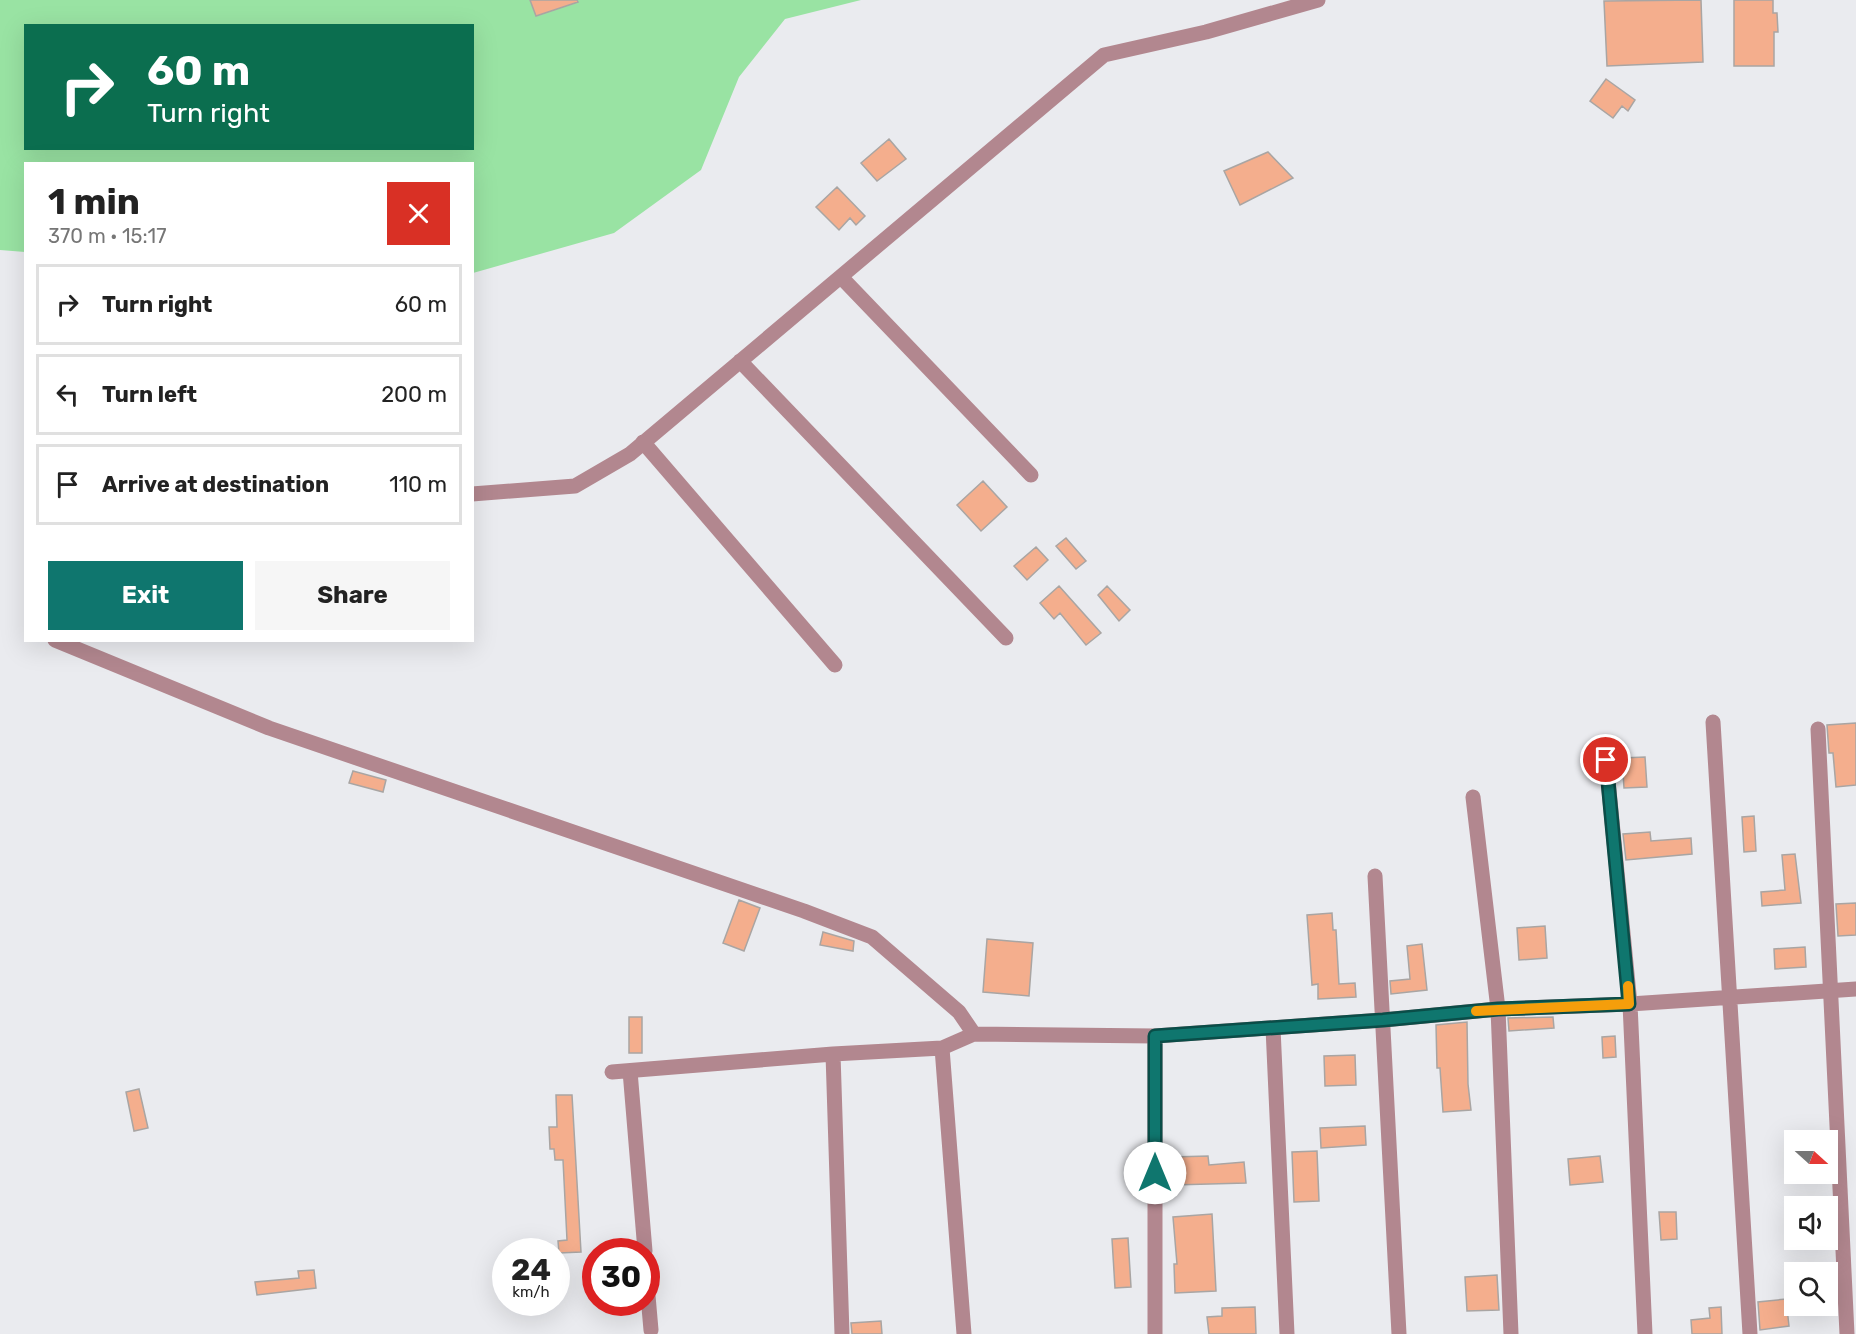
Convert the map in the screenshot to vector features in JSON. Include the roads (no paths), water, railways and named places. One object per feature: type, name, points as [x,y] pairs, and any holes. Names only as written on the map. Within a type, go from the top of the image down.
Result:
[{"type":"street","points":[[474,494],[575,486],[630,454],[1104,55],[1206,32],[1318,0]]},
{"type":"street","points":[[841,277],[1031,476]]},
{"type":"street","points":[[740,361],[1006,638]]},
{"type":"street","points":[[644,442],[836,666]]},
{"type":"street","points":[[60,642],[268,728],[804,911],[872,937],[959,1012],[974,1034]]},
{"type":"street","points":[[1713,722],[1750,1334]]},
{"type":"street","points":[[1818,729],[1846,1334]]},
{"type":"street","points":[[1606,760],[1629,1004],[1645,1334]]},
{"type":"street","points":[[1473,797],[1498,1009],[1511,1334]]},
{"type":"street","points":[[1375,876],[1399,1334]]},
{"type":"street","points":[[612,1072],[833,1054],[942,1048],[974,1034],[1155,1036],[1383,1020],[1498,1009],[1629,1004],[1856,989]]},
{"type":"street","points":[[1273,1028],[1287,1334]]},
{"type":"street","points":[[1155,1036],[1155,1334]]},
{"type":"street","points":[[942,1048],[964,1334]]},
{"type":"street","points":[[833,1054],[842,1334]]},
{"type":"street","points":[[630,1071],[644,1238]]},
{"type":"street","points":[[650,1316],[651,1330]]}]
